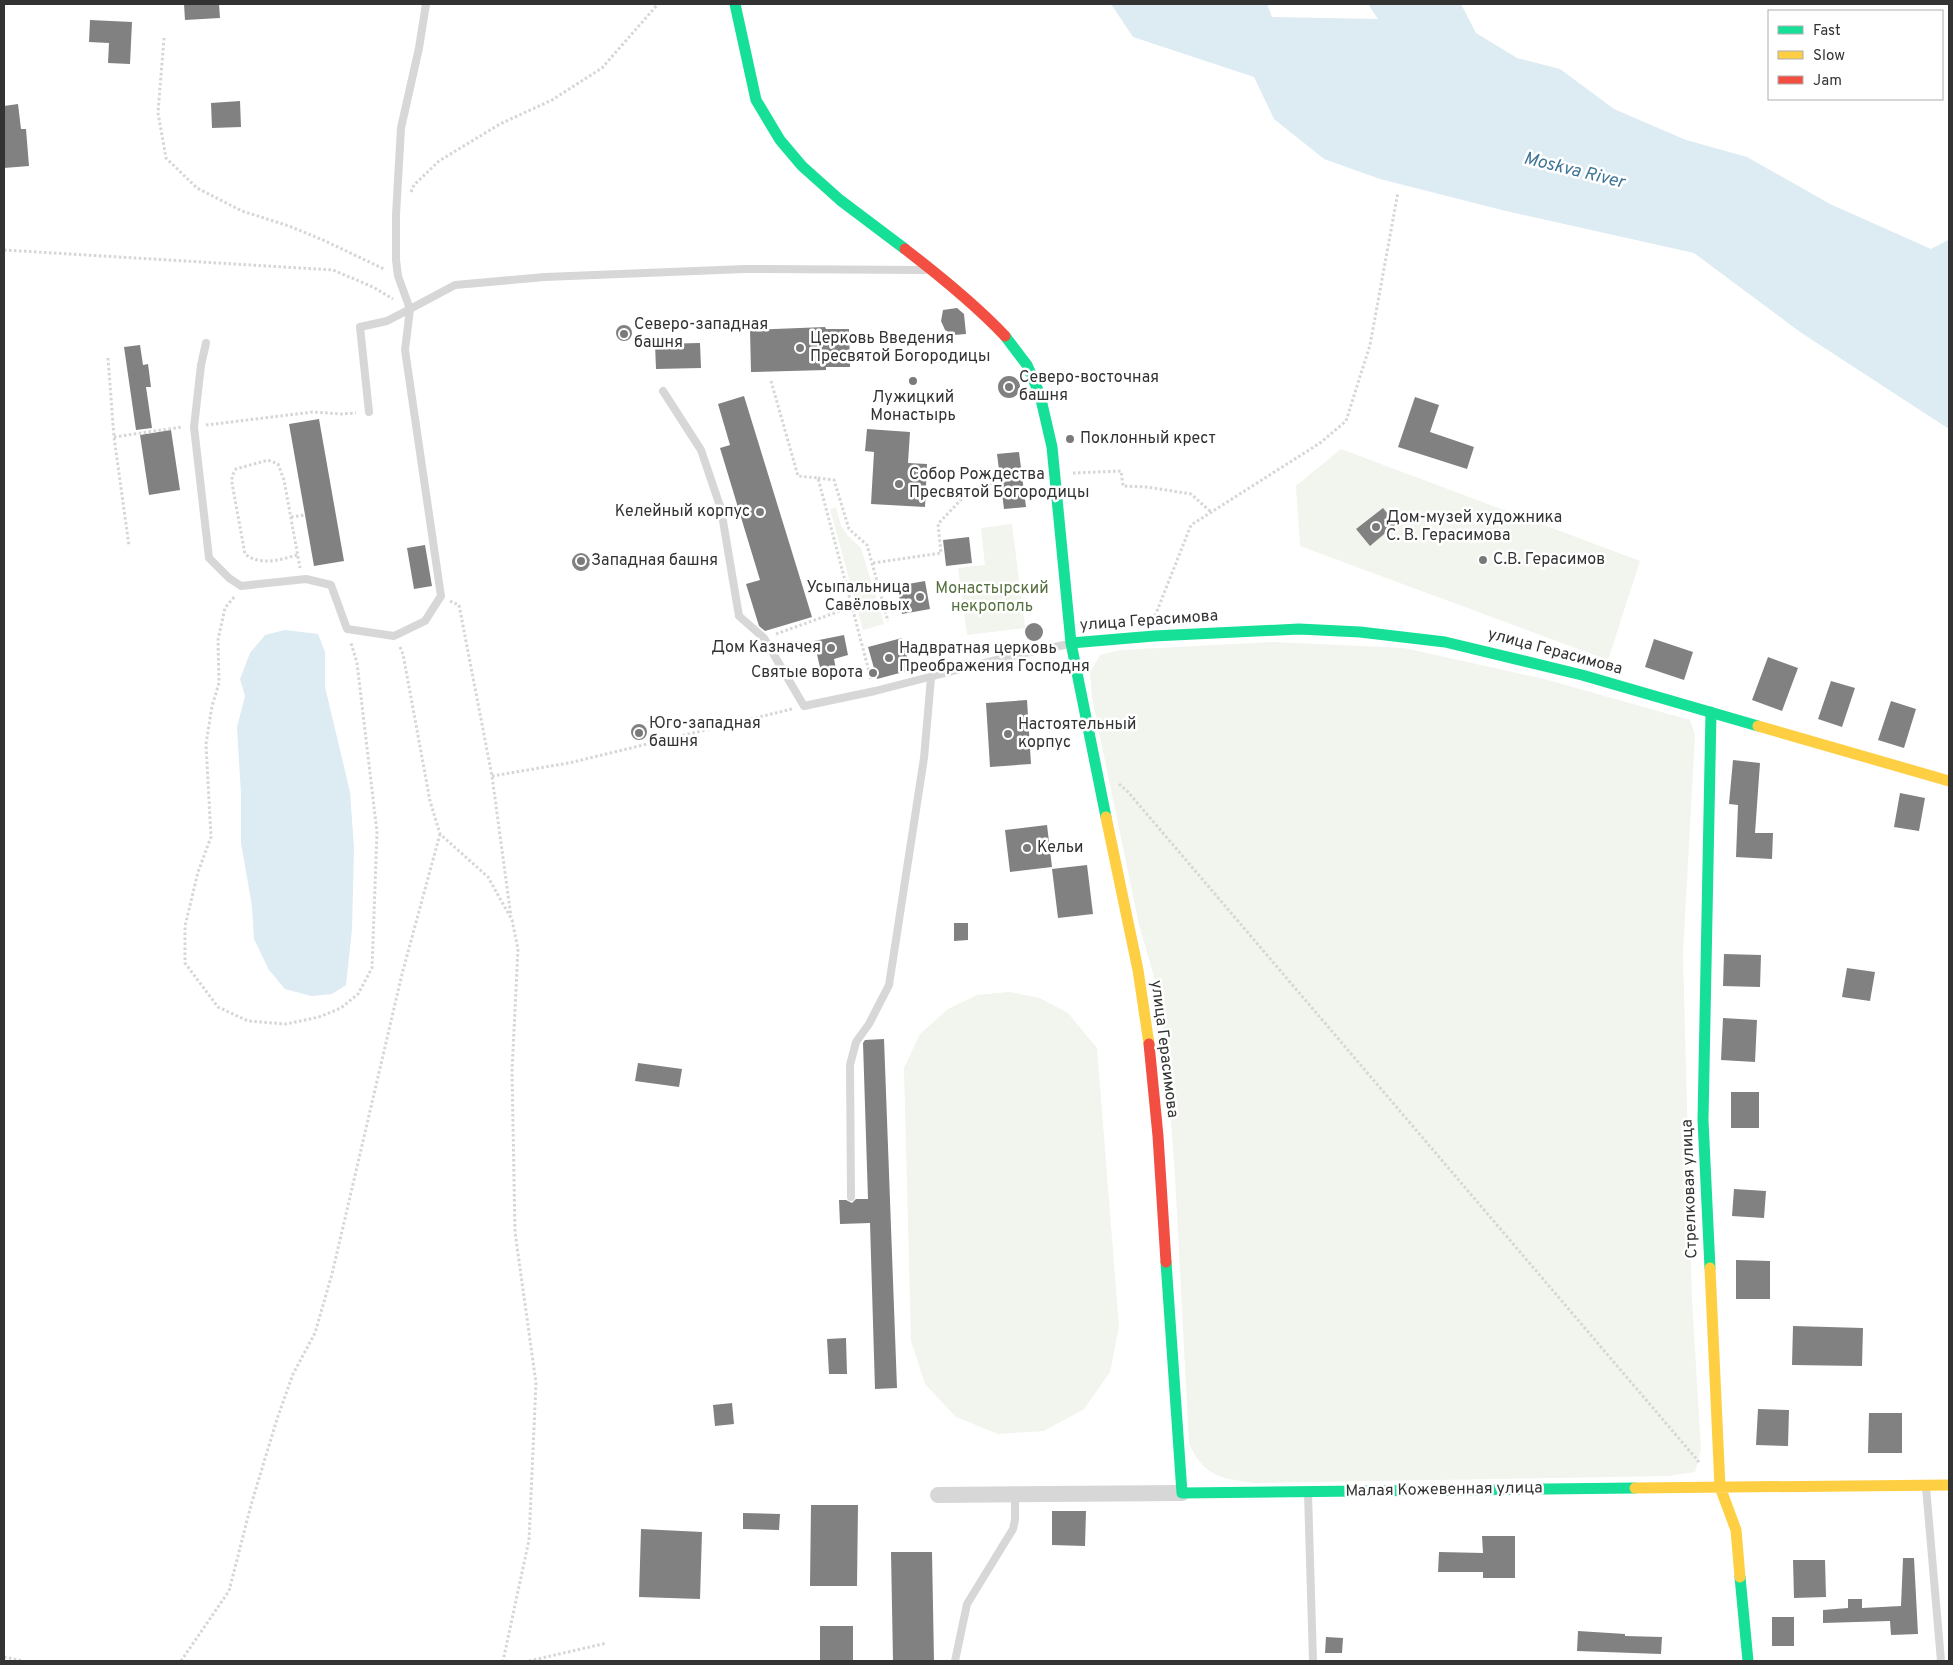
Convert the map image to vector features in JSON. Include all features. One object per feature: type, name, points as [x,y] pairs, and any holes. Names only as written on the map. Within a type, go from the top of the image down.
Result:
[{"type":"street","points":[[735,4],[756,100],[780,140],[802,166],[840,200],[933,270],[987,317],[1007,338],[1027,365],[1040,395],[1052,447],[1071,643]]},
{"type":"street","name":"улица Герасимова","points":[[1182,1493],[1152,1062],[1138,970],[1094,763],[1071,643],[1154,636],[1299,629],[1360,632],[1445,642],[1573,673],[1949,781]]},
{"type":"street","name":"Стрелковая улица","points":[[1711,712],[1703,1120],[1720,1487],[1736,1530],[1748,1661]]},
{"type":"street","name":"Малая Кожевенная улица","points":[[938,1495],[1949,1485]]},
{"type":"lane","points":[[206,343],[201,365],[194,427],[209,558],[229,578],[241,586],[306,579],[331,585],[347,629],[394,636],[425,621],[441,596],[405,350],[410,309],[398,276],[396,215],[401,128],[419,48],[426,4]]},
{"type":"lane","points":[[369,412],[360,327],[387,322],[455,285],[545,277],[745,269],[933,270]]},
{"type":"lane","points":[[663,391],[701,450],[721,509],[739,616],[764,638],[804,706],[931,678],[1011,656],[1071,643]]},
{"type":"lane","points":[[851,1197],[850,1064],[856,1042],[869,1024],[889,985],[924,758],[931,678]]},
{"type":"lane","points":[[1925,1485],[1940,1661]]},
{"type":"lane","points":[[1308,1492],[1313,1661]]},
{"type":"lane","points":[[955,1661],[967,1604],[1013,1529],[1015,1495]]},
{"type":"path","points":[[407,200],[414,184],[440,161],[500,124],[552,100],[602,68],[658,4]]},
{"type":"path","points":[[164,38],[158,114],[166,158],[197,188],[242,211],[289,226],[323,240],[398,276]]},
{"type":"path","points":[[1154,636],[1155,615],[1192,525],[1320,443],[1346,421],[1370,345],[1398,192]]},
{"type":"path","points":[[4,250],[333,270],[373,287],[410,309]]},
{"type":"path","points":[[108,358],[114,437],[129,546]]},
{"type":"path","points":[[771,381],[798,476],[834,480],[849,529],[867,545],[888,621]]},
{"type":"path","points":[[114,437],[313,412],[341,414],[369,412]]},
{"type":"path","points":[[297,555],[260,561],[252,559],[245,554],[232,483],[232,476],[236,469],[268,460],[278,464],[284,480],[300,568],[306,579]]},
{"type":"path","points":[[1086,473],[1121,471],[1123,486],[1148,487],[1192,494],[1212,512]]},
{"type":"path","points":[[818,478],[875,691]]},
{"type":"path","points":[[873,563],[942,553],[938,524],[972,488],[1017,478]]},
{"type":"path","points":[[291,517],[305,515]]},
{"type":"path","points":[[241,586],[226,608],[218,640],[219,683],[212,706],[206,744],[212,837],[198,872],[185,926],[185,963],[218,1007],[248,1022],[286,1024],[319,1017],[341,1008],[358,994],[372,968],[377,832],[358,663],[347,629]]},
{"type":"path","points":[[441,596],[459,605],[492,776],[512,920],[518,949],[512,1071],[515,1232],[536,1383],[530,1540],[502,1661]]},
{"type":"path","points":[[764,638],[851,607]]},
{"type":"path","points":[[394,636],[403,654],[430,801],[440,834],[488,877],[512,920]]},
{"type":"path","points":[[492,776],[569,763],[804,706]]},
{"type":"path","points":[[1094,763],[1128,792],[1701,1464]]},
{"type":"path","points":[[180,1661],[229,1591],[251,1505],[277,1419],[293,1374],[315,1333],[332,1274],[402,974],[440,834]]},
{"type":"path","points":[[530,1661],[607,1643]]},
{"type":"path","points":[[4,1657],[23,1661]]},
{"type":"green space","points":[[1341,449],[1640,561],[1608,660],[1300,546],[1296,486]]},
{"type":"green space","points":[[836,507],[841,526],[848,536],[861,548],[884,624],[863,630],[830,509]]},
{"type":"green space","name":"Монастырский некрополь","points":[[1012,524],[1025,628],[967,635],[958,568],[985,565],[981,528]]},
{"type":"green space","points":[[1273,642],[1404,648],[1544,679],[1690,720],[1695,735],[1683,954],[1692,1299],[1701,1450],[1695,1472],[1668,1476],[1254,1483],[1223,1477],[1208,1470],[1195,1455],[1189,1444],[1175,1176],[1168,1082],[1158,990],[1139,925],[1092,698],[1090,672],[1100,655],[1120,650]]},
{"type":"green space","points":[[1009,992],[1040,998],[1068,1013],[1097,1048],[1119,1327],[1110,1372],[1084,1409],[1044,1431],[998,1434],[956,1417],[925,1384],[911,1341],[904,1068],[920,1034],[948,1009],[977,995]]},
{"type":"water","name":"Moskva River","points":[[1111,4],[1267,4],[1272,17],[1378,19],[1368,4],[1461,4],[1476,33],[1517,58],[1560,69],[1614,109],[1686,140],[1747,157],[1830,204],[1931,249],[1948,240],[1949,429],[1800,332],[1694,253],[1506,211],[1380,179],[1324,159],[1274,119],[1254,77],[1133,37]]},
{"type":"water","points":[[285,630],[318,634],[325,652],[325,687],[350,792],[354,848],[352,929],[346,985],[332,994],[311,996],[285,989],[269,970],[254,939],[252,906],[241,843],[241,794],[237,727],[245,696],[240,679],[250,653],[265,635]]},
{"type":"building","points":[[184,4],[219,4],[220,18],[185,20]]},
{"type":"building","points":[[90,20],[132,22],[130,64],[108,63],[109,43],[89,42]]},
{"type":"building","points":[[240,101],[241,127],[212,128],[211,103]]},
{"type":"building","points":[[18,104],[21,129],[26,129],[29,166],[4,168],[4,106]]},
{"type":"building","points":[[957,308],[964,314],[966,334],[954,335],[945,330],[941,321],[943,310]]},
{"type":"building","name":"Северо-западная башня","points":[[624,325],[632,333],[624,341],[616,333]]},
{"type":"building","name":"Церковь Введения Пресвятой Богородицы","points":[[825,327],[826,329],[849,329],[850,367],[826,367],[826,370],[751,372],[750,330]]},
{"type":"building","points":[[700,343],[701,368],[656,369],[655,344]]},
{"type":"building","points":[[140,345],[143,365],[148,364],[151,387],[146,387],[152,428],[136,430],[124,347]]},
{"type":"building","name":"Северо-восточная башня","points":[[1009,376],[1017,379],[1020,387],[1017,395],[1009,398],[1001,395],[998,387],[1001,379]]},
{"type":"building","points":[[744,396],[812,617],[765,631],[759,626],[746,584],[760,580],[720,448],[730,445],[718,404]]},
{"type":"building","points":[[1415,397],[1439,405],[1430,432],[1474,447],[1467,469],[1398,447]]},
{"type":"building","points":[[319,419],[344,561],[314,566],[289,424]]},
{"type":"building","name":"Собор Рождества Пресвятой Богородицы","points":[[867,429],[910,432],[908,463],[927,464],[925,507],[871,504],[874,452],[865,451]]},
{"type":"building","points":[[171,430],[180,490],[149,495],[140,435]]},
{"type":"building","points":[[1019,452],[1026,507],[1004,509],[997,454]]},
{"type":"building","name":"Дом-музей художника С. В. Герасимова","points":[[1383,508],[1396,524],[1370,546],[1356,529]]},
{"type":"building","points":[[969,537],[972,563],[946,566],[943,540]]},
{"type":"building","points":[[425,545],[432,586],[414,589],[407,548]]},
{"type":"building","name":"Западная башня","points":[[581,553],[587,556],[590,562],[587,568],[581,571],[575,568],[572,562],[575,556]]},
{"type":"building","points":[[925,581],[930,609],[902,614],[897,586]]},
{"type":"building","points":[[1034,623],[1040,626],[1043,632],[1040,638],[1034,641],[1028,638],[1025,632],[1028,626]]},
{"type":"building","name":"Дом Казначея","points":[[844,635],[848,655],[834,659],[836,669],[821,672],[814,641]]},
{"type":"building","name":"Надвратная церковь Преображения Господня","points":[[902,638],[911,670],[877,679],[868,647]]},
{"type":"building","points":[[1654,639],[1693,652],[1684,680],[1645,667]]},
{"type":"building","points":[[1768,657],[1798,668],[1782,711],[1752,700]]},
{"type":"building","points":[[1831,681],[1855,688],[1842,727],[1818,719]]},
{"type":"building","points":[[1027,700],[1031,764],[990,767],[986,703]]},
{"type":"building","points":[[1891,701],[1916,709],[1904,748],[1878,740]]},
{"type":"building","name":"Юго-западная башня","points":[[639,724],[645,726],[647,732],[645,738],[639,740],[633,738],[631,732],[633,726]]},
{"type":"building","points":[[1733,760],[1760,763],[1755,833],[1773,833],[1772,859],[1736,857],[1738,805],[1729,804]]},
{"type":"building","points":[[1900,793],[1925,798],[1919,831],[1894,827]]},
{"type":"building","points":[[1047,825],[1052,867],[1010,872],[1005,830]]},
{"type":"building","points":[[1087,865],[1093,914],[1058,918],[1052,869]]},
{"type":"building","points":[[954,923],[968,923],[968,940],[954,941]]},
{"type":"building","points":[[1724,954],[1761,955],[1760,987],[1723,986]]},
{"type":"building","points":[[1847,968],[1875,972],[1870,1001],[1842,997]]},
{"type":"building","points":[[1723,1018],[1757,1020],[1755,1062],[1721,1060]]},
{"type":"building","points":[[884,1039],[897,1388],[875,1389],[870,1223],[840,1224],[839,1200],[846,1200],[852,1203],[856,1199],[868,1199],[863,1043],[865,1040]]},
{"type":"building","points":[[638,1063],[682,1069],[679,1087],[635,1081]]},
{"type":"building","points":[[1731,1092],[1759,1092],[1759,1128],[1731,1128]]},
{"type":"building","points":[[1734,1189],[1766,1191],[1764,1218],[1732,1216]]},
{"type":"building","points":[[1736,1260],[1770,1261],[1770,1299],[1736,1299]]},
{"type":"building","points":[[1793,1326],[1863,1328],[1862,1366],[1792,1365]]},
{"type":"building","points":[[846,1338],[847,1374],[829,1374],[827,1339]]},
{"type":"building","points":[[732,1403],[734,1424],[715,1426],[713,1405]]},
{"type":"building","points":[[1758,1409],[1789,1410],[1788,1446],[1756,1445]]},
{"type":"building","points":[[1869,1413],[1902,1413],[1902,1453],[1868,1453]]},
{"type":"building","points":[[811,1505],[858,1505],[857,1586],[810,1586]]},
{"type":"building","points":[[1052,1511],[1086,1511],[1085,1546],[1052,1545]]},
{"type":"building","points":[[743,1513],[780,1514],[779,1530],[743,1529]]},
{"type":"building","points":[[641,1529],[702,1532],[700,1599],[639,1597]]},
{"type":"building","points":[[1482,1536],[1515,1536],[1515,1578],[1483,1578],[1483,1572],[1438,1572],[1439,1552],[1483,1553]]},
{"type":"building","points":[[891,1552],[932,1552],[934,1661],[893,1661]]},
{"type":"building","points":[[1903,1558],[1914,1558],[1918,1634],[1891,1635],[1890,1621],[1823,1623],[1823,1610],[1848,1608],[1848,1599],[1862,1599],[1862,1608],[1901,1606]]},
{"type":"building","points":[[1793,1560],[1825,1560],[1826,1597],[1794,1598]]},
{"type":"building","points":[[1772,1617],[1794,1617],[1794,1646],[1772,1646]]},
{"type":"building","points":[[820,1626],[853,1626],[853,1661],[820,1661]]},
{"type":"building","points":[[1578,1631],[1625,1634],[1625,1636],[1662,1637],[1661,1654],[1577,1651]]},
{"type":"building","points":[[1326,1637],[1343,1638],[1342,1653],[1325,1653]]},
{"type":"traffic: fast","points":[[735,4],[756,100],[780,140],[802,166],[840,200],[905,249]]},
{"type":"traffic: fast","points":[[1005,336],[1027,365],[1040,395],[1052,447],[1071,643],[1106,817]]},
{"type":"traffic: fast","points":[[1071,643],[1154,636],[1299,629],[1360,632],[1445,642],[1582,675],[1758,726]]},
{"type":"traffic: fast","points":[[1710,1268],[1703,1120],[1711,712]]},
{"type":"traffic: fast","points":[[1166,1262],[1182,1493],[1635,1488]]},
{"type":"traffic: fast","points":[[1740,1577],[1748,1661]]},
{"type":"traffic: slow","points":[[1758,726],[1949,781]]},
{"type":"traffic: slow","points":[[1106,817],[1138,970],[1149,1044]]},
{"type":"traffic: slow","points":[[1710,1268],[1720,1487],[1736,1530],[1740,1577]]},
{"type":"traffic: slow","points":[[1635,1488],[1949,1485]]},
{"type":"traffic: jam","points":[[905,249],[957,291],[1005,336]]},
{"type":"traffic: jam","points":[[1149,1044],[1158,1136],[1166,1262]]},
{"type":"place","name":"Северо-западная башня","points":[[624,334]]},
{"type":"place","name":"Церковь Введения Пресвятой Богородицы","points":[[800,348]]},
{"type":"place","name":"Лужицкий Монастырь","points":[[913,381]]},
{"type":"place","name":"Северо-восточная башня","points":[[1009,387]]},
{"type":"place","name":"Поклонный крест","points":[[1070,439]]},
{"type":"place","name":"Собор Рождества Пресвятой Богородицы","points":[[899,484]]},
{"type":"place","name":"Келейный корпус","points":[[760,512]]},
{"type":"place","name":"Дом-музей художника С. В. Герасимова","points":[[1376,527]]},
{"type":"place","name":"С.В. Герасимов","points":[[1483,560]]},
{"type":"place","name":"Западная башня","points":[[581,561]]},
{"type":"place","name":"Усыпальница Савёловых","points":[[920,597]]},
{"type":"place","name":"Дом Казначея","points":[[831,648]]},
{"type":"place","name":"Надвратная церковь Преображения Господня","points":[[889,658]]},
{"type":"place","name":"Святые ворота","points":[[873,673]]},
{"type":"place","name":"Юго-западная башня","points":[[639,733]]},
{"type":"place","name":"Настоятельный корпус","points":[[1008,734]]},
{"type":"place","name":"Кельи","points":[[1027,848]]}]
